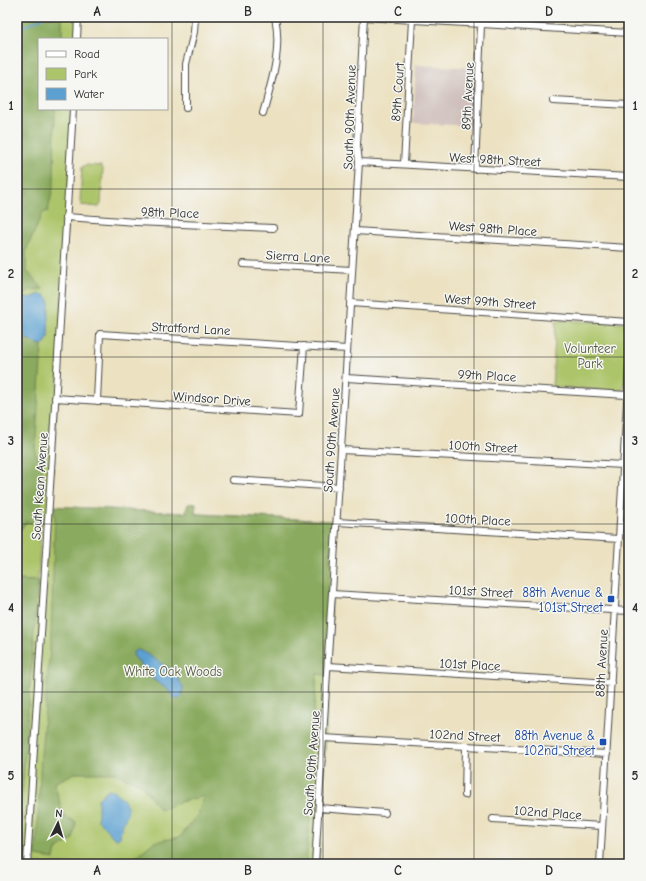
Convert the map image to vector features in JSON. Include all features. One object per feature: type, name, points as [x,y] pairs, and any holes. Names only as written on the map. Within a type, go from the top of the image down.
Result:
[{"type":"street","points":[[77,38],[78,17]]},
{"type":"street","points":[[186,108],[186,64],[194,32],[195,17]]},
{"type":"street","points":[[263,112],[277,58],[278,38],[275,17]]},
{"type":"street","points":[[364,17],[629,33]]},
{"type":"street","name":"South 90th Avenue","points":[[315,864],[359,162],[357,145],[364,17]]},
{"type":"street","name":"89th Court","points":[[404,164],[412,20]]},
{"type":"street","name":"89th Avenue","points":[[475,169],[481,25]]},
{"type":"street","points":[[552,101],[629,105]]},
{"type":"street","name":"South Kean Avenue","points":[[27,864],[73,110]]},
{"type":"street","name":"West 98th Street","points":[[359,162],[629,177]]},
{"type":"street","name":"98th Place","points":[[66,217],[136,222],[273,228]]},
{"type":"street","name":"West 98th Place","points":[[355,231],[629,248]]},
{"type":"street","name":"Sierra Lane","points":[[243,264],[352,270]]},
{"type":"street","name":"West 99th Street","points":[[350,303],[629,322]]},
{"type":"street","name":"Stratford Lane","points":[[97,402],[100,334],[348,349]]},
{"type":"street","name":"Windsor Drive","points":[[56,398],[97,402],[299,414],[304,346]]},
{"type":"street","name":"88th Avenue","points":[[600,864],[629,367]]},
{"type":"street","name":"99th Place","points":[[346,378],[627,395]]},
{"type":"street","name":"100th Street","points":[[341,450],[623,465]]},
{"type":"street","points":[[233,480],[339,487]]},
{"type":"street","name":"100th Place","points":[[337,522],[619,538]]},
{"type":"street","name":"101st Street","points":[[332,594],[629,610]]},
{"type":"street","name":"101st Place","points":[[328,666],[611,683]]},
{"type":"street","name":"102nd Street","points":[[323,738],[606,754]]},
{"type":"street","points":[[464,795],[466,747]]},
{"type":"street","points":[[319,808],[385,813]]},
{"type":"street","name":"102nd Place","points":[[493,819],[602,826]]},
{"type":"shaded area","points":[[416,65],[475,68],[472,126],[413,123]]},
{"type":"green space","name":"White Oak Woods","points":[[17,17],[78,17],[77,38],[38,38],[38,110],[73,110],[51,506],[333,521],[331,635],[319,864],[17,864],[17,534],[25,523],[17,522]],"holes":[[[41,523],[48,523],[44,582],[38,581]]]},
{"type":"green space","points":[[17,17],[62,17],[62,38],[38,38],[38,110],[55,110],[54,183],[48,211],[43,213],[26,250],[26,270],[43,289],[30,290],[25,294],[17,292]]},
{"type":"green space","points":[[85,165],[101,166],[103,168],[101,204],[99,207],[81,205],[80,202],[82,167]]},
{"type":"green space","name":"Volunteer Park","points":[[556,320],[621,323],[627,325],[628,331],[625,383],[622,390],[552,387]]},
{"type":"green space","points":[[17,333],[35,343],[42,345],[35,452],[42,465],[41,523],[26,522],[17,534]]},
{"type":"green space","name":"White Oak Woods","points":[[196,503],[195,514],[333,521],[327,608],[326,675],[317,674],[309,768],[314,771],[306,864],[219,864],[181,861],[179,864],[129,862],[154,842],[180,837],[198,814],[204,796],[180,802],[160,810],[142,785],[115,773],[75,773],[54,783],[64,816],[76,822],[73,839],[56,850],[54,859],[36,856],[41,756],[51,635],[55,514],[51,506],[185,513],[188,504]],"holes":[[[142,651],[157,662],[169,667],[183,687],[175,699],[167,689],[151,678],[133,655]]]},
{"type":"green space","points":[[17,580],[38,581],[21,804],[22,858],[19,864],[17,864]]},
{"type":"water","points":[[40,294],[49,299],[48,338],[42,345],[35,343],[17,333],[17,299],[33,297]]},
{"type":"water","points":[[137,650],[142,651],[173,671],[183,687],[182,696],[179,699],[175,699],[167,689],[151,678],[133,655],[133,653]]},
{"type":"water","points":[[107,790],[114,790],[126,804],[127,813],[121,829],[120,837],[118,839],[114,838],[97,819],[98,799]]},
{"type":"waterway","points":[[17,25],[25,26],[44,17]]},
{"type":"place","name":"88th Avenue & 101st Street","points":[[611,599]]},
{"type":"place","name":"88th Avenue & 102nd Street","points":[[603,742]]}]
